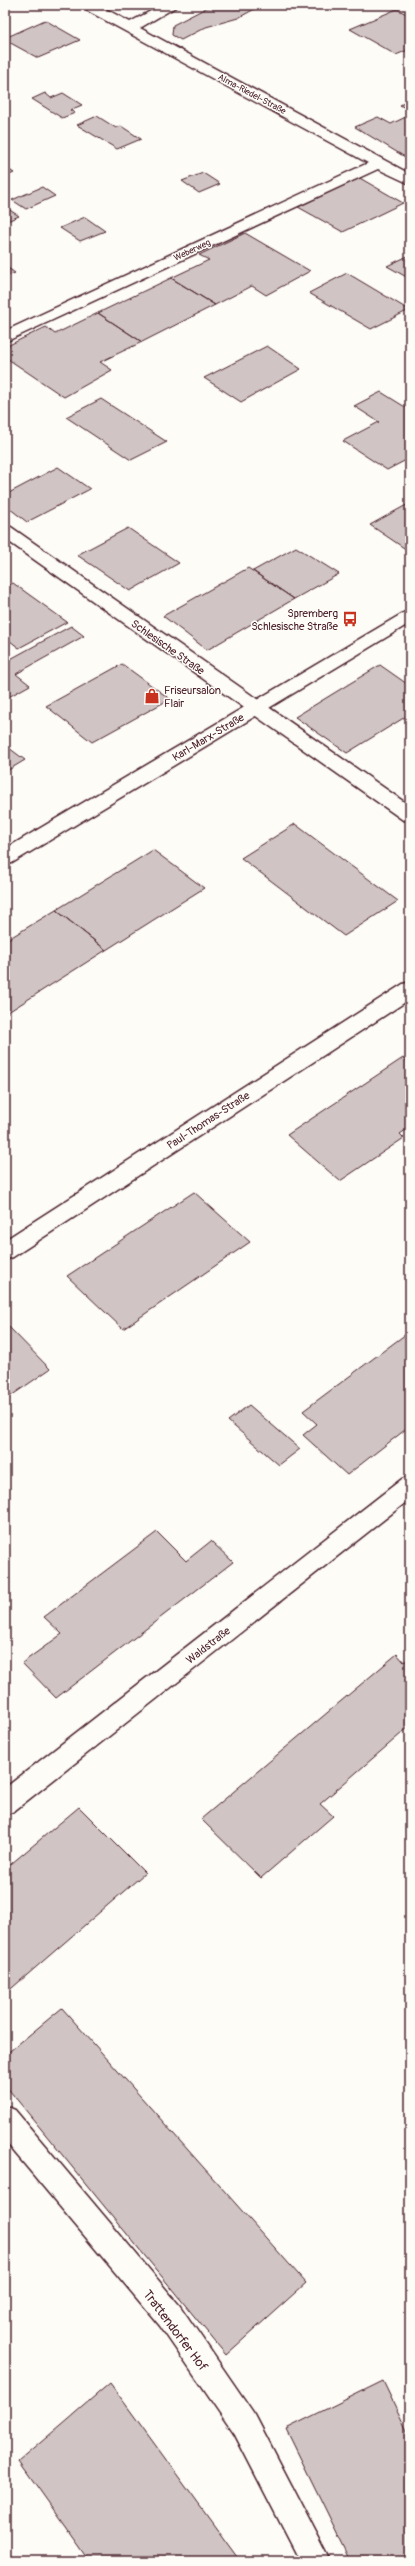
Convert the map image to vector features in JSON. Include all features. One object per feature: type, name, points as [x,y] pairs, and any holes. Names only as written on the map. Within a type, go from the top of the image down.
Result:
[{"type":"street","points":[[130,28],[172,5]]},
{"type":"street","name":"Alma-Riedel-Straße","points":[[94,8],[410,180]]},
{"type":"street","name":"Weberweg","points":[[5,337],[379,162]]},
{"type":"street","name":"Schlesische Straße","points":[[5,531],[255,709],[410,815]]},
{"type":"street","name":"Karl-Marx-Straße","points":[[5,858],[410,615]]},
{"type":"street","name":"Paul-Thomas-Straße","points":[[5,1251],[410,989]]},
{"type":"street","name":"Waldstraße","points":[[5,1804],[410,1486]]},
{"type":"street","name":"Trattendorfer Hof","points":[[5,2120],[170,2316],[245,2425],[316,2561]]},
{"type":"building","points":[[212,5],[262,5],[238,18],[206,27],[181,40],[172,35],[173,25]]},
{"type":"building","points":[[397,9],[410,16],[410,49],[396,55],[350,29]]},
{"type":"building","points":[[45,20],[80,40],[38,58],[5,40],[5,38]]},
{"type":"building","points":[[45,93],[51,98],[63,93],[82,105],[70,110],[75,113],[62,118],[32,99]]},
{"type":"building","points":[[410,100],[410,111],[400,105]]},
{"type":"building","points":[[410,115],[410,160],[355,127],[378,117],[391,124]]},
{"type":"building","points":[[97,116],[116,128],[121,126],[141,139],[117,149],[77,125]]},
{"type":"building","points":[[5,167],[14,173],[5,177]]},
{"type":"building","points":[[203,173],[220,184],[199,193],[182,181]]},
{"type":"building","points":[[358,177],[403,203],[343,232],[298,207]]},
{"type":"building","points":[[42,187],[55,196],[26,209],[12,200]]},
{"type":"building","points":[[5,207],[19,216],[5,222]]},
{"type":"building","points":[[85,217],[105,231],[80,241],[60,228]]},
{"type":"building","points":[[245,233],[310,271],[266,295],[252,286],[215,305],[171,278],[209,260],[199,255]]},
{"type":"building","points":[[410,255],[410,279],[387,266]]},
{"type":"building","points":[[8,268],[15,273],[5,277],[5,269]]},
{"type":"building","points":[[347,273],[409,310],[371,329],[309,293]]},
{"type":"building","points":[[171,278],[215,305],[142,342],[98,313]]},
{"type":"building","points":[[98,313],[142,342],[100,362],[112,370],[64,397],[5,357],[5,347],[46,327],[55,334]]},
{"type":"building","points":[[267,346],[301,369],[241,402],[204,378]]},
{"type":"building","points":[[381,392],[410,410],[410,458],[387,470],[343,441],[379,422],[354,406]]},
{"type":"building","points":[[101,399],[167,442],[131,460],[66,417]]},
{"type":"building","points":[[58,467],[90,489],[27,522],[5,505],[5,495]]},
{"type":"building","points":[[410,503],[410,552],[370,525]]},
{"type":"building","points":[[128,528],[179,563],[130,591],[77,555]]},
{"type":"building","points":[[296,547],[339,574],[294,599],[253,571]]},
{"type":"building","points":[[248,568],[294,599],[207,650],[163,616]]},
{"type":"building","points":[[13,583],[67,622],[19,648],[5,637],[5,587]]},
{"type":"building","points":[[71,626],[84,636],[16,674],[30,685],[5,699],[5,662]]},
{"type":"building","points":[[122,664],[170,699],[92,742],[46,706]]},
{"type":"building","points":[[380,665],[410,686],[410,714],[347,753],[295,717]]},
{"type":"building","points":[[5,745],[25,760],[5,772]]},
{"type":"building","points":[[295,824],[398,901],[344,936],[241,858]]},
{"type":"building","points":[[153,850],[204,888],[106,950],[56,910]]},
{"type":"building","points":[[56,910],[106,950],[5,1014],[5,941]]},
{"type":"building","points":[[403,1058],[410,1064],[410,1127],[400,1134],[404,1138],[340,1181],[287,1135]]},
{"type":"building","points":[[194,1192],[250,1242],[123,1329],[67,1276]]},
{"type":"building","points":[[5,1323],[50,1369],[5,1400]]},
{"type":"building","points":[[410,1331],[410,1426],[347,1475],[303,1435],[317,1424],[303,1411]]},
{"type":"building","points":[[249,1405],[300,1449],[279,1465],[228,1421]]},
{"type":"building","points":[[157,1532],[186,1561],[211,1541],[233,1562],[56,1698],[22,1663],[62,1634],[44,1617]]},
{"type":"building","points":[[397,1654],[404,1662],[410,1657],[410,1726],[320,1804],[333,1816],[261,1878],[201,1819]]},
{"type":"building","points":[[79,1807],[145,1873],[5,1994],[5,1869]]},
{"type":"building","points":[[62,2008],[306,2283],[226,2355],[5,2085],[5,2055]]},
{"type":"building","points":[[383,2381],[410,2437],[410,2561],[351,2561],[286,2429]]},
{"type":"building","points":[[110,2383],[240,2561],[90,2561],[19,2461]]},
{"type":"place","name":"Spremberg Schlesische Straße","points":[[350,619]]},
{"type":"place","name":"Friseursalon Flair","points":[[152,696]]}]
